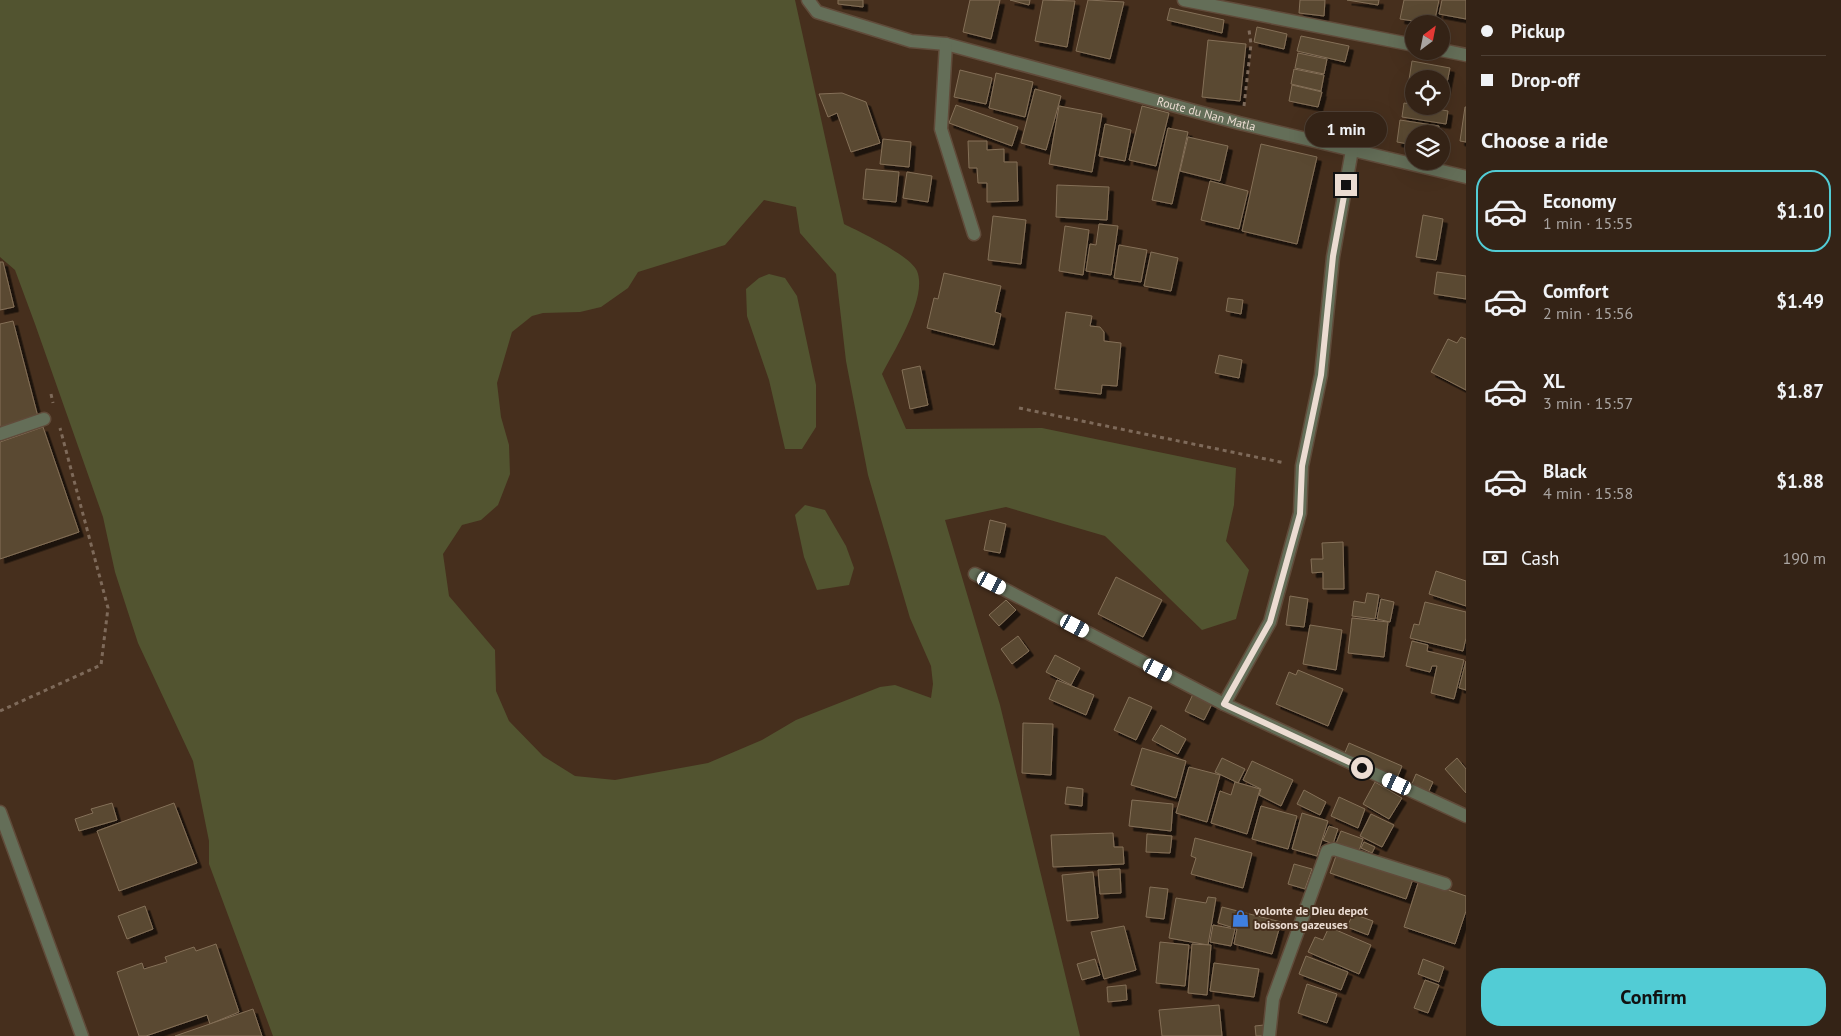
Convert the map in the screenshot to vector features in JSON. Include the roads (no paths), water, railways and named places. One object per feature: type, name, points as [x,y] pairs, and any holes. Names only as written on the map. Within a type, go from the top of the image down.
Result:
[{"type":"street","name":"Route du Nan Matla","points":[[808,0],[817,12],[910,41],[946,44],[1239,123],[1466,177]]},
{"type":"street","points":[[1184,0],[1405,43]]},
{"type":"street","points":[[946,44],[941,129],[974,234]]},
{"type":"street","points":[[1450,52],[1466,55]]},
{"type":"street","points":[[1224,704],[1270,622],[1300,514],[1302,466],[1321,375],[1333,256],[1352,150]]},
{"type":"street","points":[[0,434],[44,419]]},
{"type":"street","points":[[975,574],[1224,704],[1466,816]]},
{"type":"street","points":[[0,812],[82,1036]]},
{"type":"street","points":[[1269,1036],[1273,999],[1327,852],[1334,849],[1445,884]]},
{"type":"place","name":"volonte de Dieu depot boissons gazeuses","points":[[1240,918]]}]
